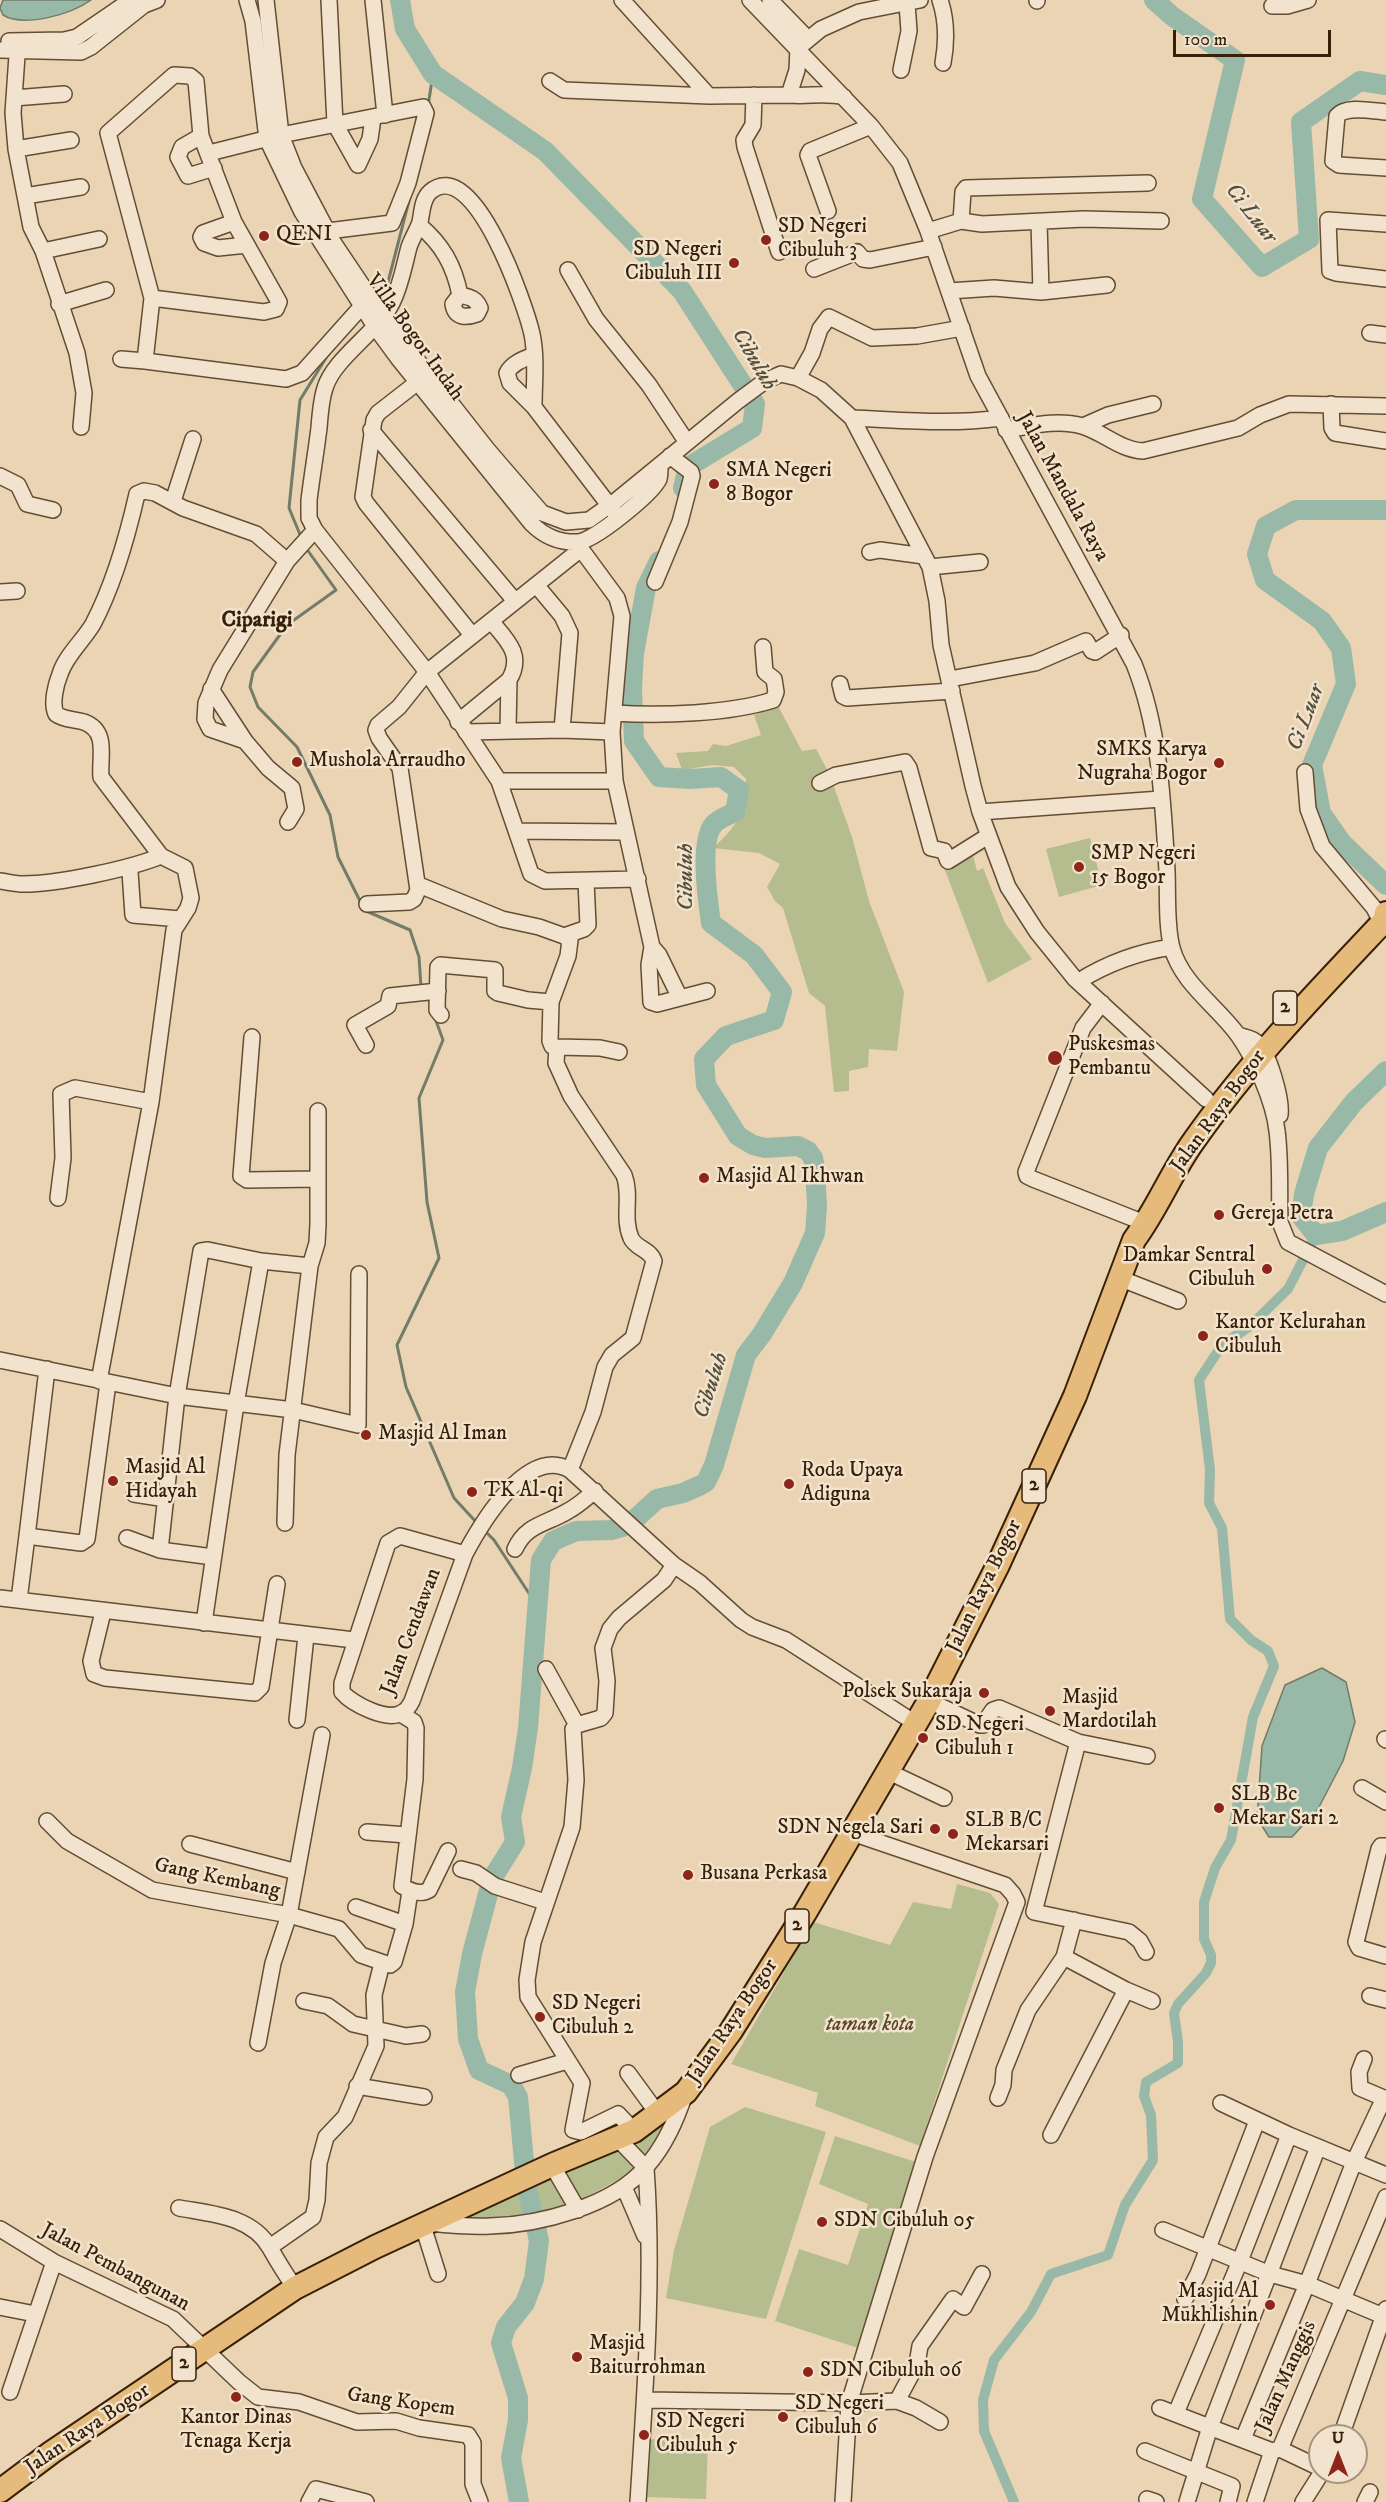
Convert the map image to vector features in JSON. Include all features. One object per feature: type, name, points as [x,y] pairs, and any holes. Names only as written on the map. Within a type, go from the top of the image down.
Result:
[{"type":"highway","name":"Jalan Raya Bogor","points":[[0,2491],[52,2452],[295,2289],[375,2247],[548,2167],[626,2135],[658,2114],[686,2091],[731,2031],[852,1833],[929,1701],[1024,1508],[1075,1396],[1136,1230],[1171,1153],[1206,1099],[1341,948],[1384,918]]},
{"type":"highway","name":"Jalan Raya Bogor","points":[[1136,1230],[1146,1224],[1176,1166],[1251,1048]]},
{"type":"street","points":[[0,50],[77,37],[131,0]]},
{"type":"street","points":[[0,41],[17,46],[81,52],[91,47],[144,5],[157,0]]},
{"type":"street","name":"Villa Bogor Indah","points":[[247,0],[253,21],[274,137],[302,212],[370,310],[532,524],[549,537]]},
{"type":"street","name":"Villa Bogor Indah","points":[[266,0],[274,137],[294,168],[370,310]]},
{"type":"street","points":[[329,0],[335,124],[358,165],[379,116],[373,0]]},
{"type":"street","points":[[622,0],[710,96]]},
{"type":"street","name":"Jalan Mandala Raya","points":[[750,0],[803,43],[844,97],[871,126],[900,163],[934,247],[978,376],[1120,635],[1143,686],[1154,733],[1172,947],[1181,968],[1195,988],[1251,1048],[1278,1128],[1280,1222],[1288,1242],[1386,1294]]},
{"type":"street","points":[[770,0],[803,43]]},
{"type":"street","points":[[940,0],[947,40],[943,63]]},
{"type":"street","points":[[1272,6],[1287,6],[1308,0]]},
{"type":"street","points":[[789,95],[803,43],[828,25],[859,12],[913,2],[902,70]]},
{"type":"street","points":[[17,46],[14,98],[16,149],[32,227],[43,251],[82,372],[84,393],[81,427]]},
{"type":"street","points":[[145,361],[152,297],[108,133],[174,75],[182,75],[196,81],[201,136],[234,222],[279,302],[272,312],[152,297]]},
{"type":"street","points":[[550,81],[564,90],[710,96],[789,95],[807,97],[832,94],[844,97]]},
{"type":"street","points":[[14,98],[64,94]]},
{"type":"street","points":[[754,95],[753,125],[744,140],[744,147],[779,252]]},
{"type":"street","points":[[209,153],[274,137],[423,107],[426,113],[408,183],[392,223],[385,226],[328,231]]},
{"type":"street","points":[[1386,112],[1347,110],[1340,112],[1337,116],[1333,161],[1339,165],[1386,168]]},
{"type":"street","points":[[828,211],[808,155],[810,151],[871,126]]},
{"type":"street","points":[[201,136],[182,147],[178,157],[188,176],[214,168]]},
{"type":"street","points":[[16,149],[71,140]]},
{"type":"street","points":[[961,221],[963,192],[966,188],[1148,183]]},
{"type":"street","points":[[121,359],[282,378],[302,374],[370,310],[397,292],[425,199],[429,192],[449,186],[459,189],[471,202],[489,225],[505,256],[527,315],[534,355],[534,407]]},
{"type":"street","points":[[25,196],[81,188]]},
{"type":"street","points":[[928,231],[961,221],[982,224],[1084,219],[1161,221]]},
{"type":"street","points":[[1386,224],[1328,220],[1330,271],[1386,279]]},
{"type":"street","points":[[234,222],[203,233],[201,237],[204,243],[218,248],[247,245]]},
{"type":"street","points":[[1039,222],[1041,292]]},
{"type":"street","points":[[419,225],[445,251],[457,279],[460,295]]},
{"type":"street","points":[[43,251],[99,239]]},
{"type":"street","points":[[814,269],[857,252],[863,259],[870,260],[934,247]]},
{"type":"street","points":[[568,270],[596,319],[649,385],[686,441]]},
{"type":"street","points":[[949,291],[994,288],[1041,292],[1107,285]]},
{"type":"street","points":[[60,304],[106,290]]},
{"type":"street","points":[[245,741],[210,729],[205,719],[206,703],[220,670],[287,561],[308,539],[309,500],[324,388],[370,310]]},
{"type":"street","points":[[962,328],[917,336],[872,338],[829,317],[820,329],[812,353],[798,378],[821,390],[852,417],[927,561],[937,601],[941,645],[980,812],[1008,886],[1023,911],[1078,981],[1206,1099]]},
{"type":"street","points":[[1370,333],[1386,335]]},
{"type":"street","points":[[534,355],[513,365],[507,373],[510,382],[534,407],[614,512]]},
{"type":"street","name":"Villa Bogor Indah","points":[[419,885],[400,768],[379,738],[376,730],[378,724],[399,708],[427,672],[472,634],[537,586],[581,545],[597,534],[614,512],[686,441],[762,383],[781,374],[798,378]]},
{"type":"street","points":[[422,378],[378,413],[374,420],[363,497],[472,634]]},
{"type":"street","name":"Villa Bogor Indah","points":[[422,378],[542,513],[555,520],[577,523],[614,512]]},
{"type":"street","points":[[1083,426],[1108,415],[1153,404]]},
{"type":"street","points":[[852,417],[904,422],[1083,426],[1132,450],[1143,451],[1238,428],[1260,415],[1289,404],[1386,406]]},
{"type":"street","points":[[1331,404],[1332,428],[1335,433],[1386,441]]},
{"type":"street","points":[[371,430],[515,601]]},
{"type":"street","points":[[173,501],[193,439]]},
{"type":"street","points":[[655,582],[680,522],[692,476],[687,469],[665,461]]},
{"type":"street","points":[[0,476],[18,485],[27,504],[53,510]]},
{"type":"street","points":[[27,1536],[86,1542],[104,1382],[152,1102],[173,936],[191,898],[187,871],[180,863],[161,856],[101,777],[103,750],[93,728],[85,722],[59,717],[54,710],[61,672],[94,622],[129,530],[137,494],[144,491],[155,493],[183,508],[256,534],[287,561]]},
{"type":"street","points":[[549,537],[581,545],[617,598],[620,607],[620,713],[612,732],[615,782],[652,947],[649,965],[651,1002],[657,1004],[706,991]]},
{"type":"street","points":[[549,537],[560,566]]},
{"type":"street","points":[[308,539],[427,672],[499,782],[531,874],[544,881],[638,879]]},
{"type":"street","points":[[870,552],[880,550],[927,561],[980,562]]},
{"type":"street","points":[[537,586],[562,616],[570,633],[562,730]]},
{"type":"street","points":[[0,592],[17,591]]},
{"type":"street","points":[[491,621],[516,655],[509,680],[508,729]]},
{"type":"street","points":[[840,684],[843,696],[847,698],[951,685],[1035,663],[1086,641],[1095,652],[1120,635]]},
{"type":"street","points":[[620,713],[693,712],[759,704],[773,700],[776,692],[774,679],[765,672],[764,647]]},
{"type":"street","points":[[462,727],[509,680]]},
{"type":"street","points":[[211,689],[245,741],[268,768],[292,788],[296,809],[288,822]]},
{"type":"street","points":[[462,727],[612,732]]},
{"type":"street","points":[[820,783],[836,775],[905,762],[909,768],[931,848],[944,851],[948,861],[988,836]]},
{"type":"street","points":[[1305,772],[1308,809],[1322,846],[1384,918]]},
{"type":"street","points":[[499,782],[615,782]]},
{"type":"street","points":[[980,812],[1161,800]]},
{"type":"street","points":[[517,831],[625,832]]},
{"type":"street","points":[[0,881],[23,884],[59,880],[144,863],[161,856]]},
{"type":"street","points":[[130,872],[133,915],[180,920]]},
{"type":"street","points":[[564,936],[584,929],[588,925],[586,881]]},
{"type":"street","points":[[367,904],[409,902],[414,899],[419,885],[502,920],[564,936],[570,940],[570,944],[551,1002],[549,1036],[552,1046],[600,1048],[619,1052]]},
{"type":"street","points":[[652,947],[659,955],[680,998]]},
{"type":"street","points":[[1078,981],[1119,960],[1172,947]]},
{"type":"street","points":[[441,1015],[437,1010],[438,967],[440,964],[495,970],[495,991],[498,993],[551,1002]]},
{"type":"street","points":[[366,1045],[355,1026],[388,1006],[390,996],[438,991]]},
{"type":"street","points":[[1102,1003],[1083,1028],[1026,1172],[1027,1176],[1136,1230]]},
{"type":"street","points":[[252,1037],[241,1176],[247,1180],[317,1179]]},
{"type":"street","points":[[557,1047],[556,1063],[571,1096],[624,1175],[628,1186],[627,1215],[631,1239],[636,1245],[650,1253],[654,1261],[633,1338],[612,1355],[605,1367],[593,1412],[570,1470],[674,1565],[700,1583],[741,1620],[752,1627],[786,1640],[915,1723]]},
{"type":"street","points":[[58,1198],[63,1158],[61,1094],[75,1088],[152,1102]]},
{"type":"street","points":[[285,1523],[287,1455],[300,1331],[310,1266],[317,1243],[318,1111]]},
{"type":"street","points":[[160,1550],[177,1396],[201,1251],[208,1250],[261,1261],[310,1266]]},
{"type":"street","points":[[204,1623],[236,1404],[261,1261]]},
{"type":"street","points":[[0,1360],[177,1396],[293,1410],[358,1425],[359,1274]]},
{"type":"street","points":[[1119,1278],[1178,1301]]},
{"type":"street","points":[[19,1599],[47,1369]]},
{"type":"street","name":"Jalan Cendawan","points":[[354,1640],[342,1683],[342,1692],[352,1702],[366,1709],[383,1714],[401,1714],[412,1701],[465,1554],[473,1538],[510,1487],[526,1476],[553,1465],[570,1470]]},
{"type":"street","points":[[515,1549],[526,1532],[534,1525],[570,1510],[595,1491]]},
{"type":"street","points":[[134,1494],[166,1499]]},
{"type":"street","points":[[0,1598],[354,1640],[388,1543],[393,1538],[409,1537],[465,1554]]},
{"type":"street","points":[[127,1538],[160,1550],[213,1557]]},
{"type":"street","points":[[638,2502],[649,2301],[646,2168],[626,2135],[618,2115],[582,2132],[573,2130],[582,2083],[528,1997],[528,1967],[545,1902],[572,1827],[576,1780],[573,1730],[577,1725],[601,1718],[605,1713],[607,1681],[603,1648],[610,1629],[619,1618],[664,1580],[674,1565]]},
{"type":"street","points":[[103,1612],[91,1666],[94,1674],[105,1678],[255,1692],[261,1687],[277,1584]]},
{"type":"street","points":[[297,1720],[306,1636]]},
{"type":"street","points":[[546,1669],[577,1725]]},
{"type":"street","points":[[929,1701],[980,1725],[983,1725],[993,1710],[999,1708],[1077,1742],[1147,1756]]},
{"type":"street","points":[[401,1714],[414,1722],[416,1728],[415,1779],[402,1886],[410,1891],[429,1890],[448,1851]]},
{"type":"street","points":[[258,2043],[273,1963],[288,1915],[297,1872],[322,1735]]},
{"type":"street","points":[[1077,1742],[1034,1909],[1037,1914],[1129,1932],[1140,1941],[1146,1952]]},
{"type":"street","points":[[888,1771],[944,1798]]},
{"type":"street","points":[[1362,1788],[1386,1802]]},
{"type":"street","name":"Gang Kembang","points":[[47,1821],[67,1841],[152,1890],[288,1915],[339,1929],[357,1952],[382,1963]]},
{"type":"street","points":[[367,1832],[408,1835]]},
{"type":"street","points":[[843,2502],[849,2403],[925,2157],[1017,1902],[1005,1885],[852,1833]]},
{"type":"street","points":[[190,1844],[297,1872]]},
{"type":"street","points":[[1386,1846],[1381,1846],[1379,1849],[1356,1946],[1386,1956]]},
{"type":"street","points":[[461,1869],[545,1902]]},
{"type":"street","points":[[270,2247],[313,2217],[317,2200],[319,2163],[326,2137],[345,2117],[376,2046],[374,1995],[382,1963],[393,1965],[405,1924],[410,1891]]},
{"type":"street","points":[[356,1907],[405,1924]]},
{"type":"street","points":[[998,2098],[1003,2085],[1004,2070],[1028,2010],[1064,1957],[1074,1920]]},
{"type":"street","points":[[1064,1957],[1152,2001]]},
{"type":"street","points":[[1051,2135],[1126,1990]]},
{"type":"street","points":[[1371,1996],[1386,2000]]},
{"type":"street","points":[[304,2001],[328,2006],[353,2024],[406,2036],[422,2034]]},
{"type":"street","points":[[1243,2439],[1354,2162],[1385,2098],[1359,2088],[1359,2072],[1364,2060]]},
{"type":"street","points":[[519,2075],[567,2061]]},
{"type":"street","points":[[628,2073],[658,2114]]},
{"type":"street","points":[[357,2086],[424,2097]]},
{"type":"street","points":[[438,2274],[426,2225],[514,2224],[578,2210],[624,2187],[646,2168],[669,2135],[686,2091]]},
{"type":"street","points":[[1221,2103],[1289,2135],[1386,2175]]},
{"type":"street","points":[[1185,2299],[1209,2247],[1257,2121]]},
{"type":"street","points":[[1176,2413],[1240,2262],[1289,2135]]},
{"type":"street","points":[[1187,2502],[1210,2427],[1318,2147]]},
{"type":"street","points":[[548,2167],[578,2210]]},
{"type":"street","points":[[624,2187],[648,2241]]},
{"type":"street","name":"Jalan Manggis","points":[[1256,2499],[1344,2300],[1386,2197]]},
{"type":"street","points":[[179,2208],[238,2221],[252,2229],[270,2247],[295,2289]]},
{"type":"street","name":"Jalan Pembangunan","points":[[0,2229],[54,2262],[173,2319],[205,2350]]},
{"type":"street","points":[[1163,2230],[1270,2274],[1307,2284],[1344,2300],[1384,2312],[1345,2424]]},
{"type":"street","points":[[10,2392],[54,2262]]},
{"type":"street","points":[[897,2401],[917,2364],[920,2346],[953,2299],[964,2307],[982,2274]]},
{"type":"street","points":[[0,2307],[35,2314]]},
{"type":"street","name":"Gang Kopem","points":[[205,2350],[258,2397],[299,2402],[357,2422],[396,2421],[419,2428],[468,2435],[473,2443],[471,2474],[480,2502]]},
{"type":"street","points":[[645,2400],[849,2403],[897,2401],[916,2408],[940,2422]]},
{"type":"street","points":[[1160,2408],[1308,2463]]},
{"type":"street","points":[[1145,2451],[1232,2486],[1256,2499]]},
{"type":"street","points":[[1303,2502],[1314,2484]]},
{"type":"street","points":[[1228,2502],[1232,2486]]},
{"type":"street","points":[[309,2502],[316,2489],[366,2502]]},
{"type":"street","points":[[0,2499],[4,2502]]},
{"type":"green space","points":[[778,706],[802,751],[816,749],[829,773],[852,837],[869,901],[904,992],[897,1051],[869,1049],[868,1067],[849,1071],[849,1091],[834,1092],[825,1006],[809,993],[783,908],[775,901],[767,887],[780,864],[759,853],[713,848],[729,832],[742,810],[746,779],[734,767],[713,765],[682,770],[676,753],[708,751],[713,744],[726,746],[761,735],[754,715]]},
{"type":"green space","points":[[1090,838],[1102,885],[1059,897],[1046,849]]},
{"type":"green space","points":[[973,855],[977,871],[983,868],[1005,923],[1032,959],[988,983],[943,865]]},
{"type":"green space","name":"taman kota","points":[[957,1884],[990,1893],[999,1904],[920,2146],[815,2106],[818,2093],[731,2064],[813,1922],[890,1945],[913,1902],[951,1909]]},
{"type":"green space","points":[[745,2107],[826,2132],[766,2319],[666,2298],[674,2250],[710,2127]]},
{"type":"green space","points":[[673,2115],[640,2168],[564,2209],[501,2222],[436,2223]]},
{"type":"green space","points":[[835,2136],[919,2163],[858,2348],[775,2321],[799,2249],[848,2265],[868,2204],[819,2184]]},
{"type":"green space","points":[[647,2439],[708,2441],[706,2499],[645,2497]]},
{"type":"shaded area","points":[[3,0],[91,0],[72,10],[48,18],[23,20],[3,15],[0,8]]},
{"type":"shaded area","points":[[1322,1668],[1346,1682],[1355,1722],[1343,1761],[1318,1809],[1292,1837],[1269,1837],[1257,1818],[1262,1746],[1285,1685]]},
{"type":"waterway","name":"Cibuluh","points":[[400,0],[405,29],[433,74],[545,151],[682,291],[755,404],[752,428],[688,467],[683,488]]},
{"type":"waterway","name":"Ci Luar","points":[[1154,0],[1172,16],[1235,60],[1202,199],[1262,267],[1309,239],[1301,122],[1360,81],[1386,85]]},
{"type":"waterway","points":[[428,106],[433,74]]},
{"type":"waterway","points":[[376,298],[387,286],[410,197]]},
{"type":"waterway","points":[[301,537],[289,508],[300,400],[329,353]]},
{"type":"waterway","name":"Ci Luar","points":[[1386,510],[1296,510],[1266,526],[1257,554],[1265,580],[1322,621],[1341,648],[1346,684],[1312,765],[1321,813],[1342,843],[1386,885]]},
{"type":"waterway","points":[[306,548],[336,590],[287,625],[253,672],[250,687],[258,707],[297,747],[330,815],[338,857],[361,903]]},
{"type":"waterway","name":"Cibuluh","points":[[519,2502],[511,2458],[518,2420],[518,2398],[501,2343],[506,2327],[525,2303],[534,2279],[539,2241],[526,2183],[518,2097],[511,2085],[479,2070],[468,2039],[465,1992],[472,1954],[492,1879],[515,1842],[511,1817],[528,1728],[541,1560],[553,1541],[576,1531],[611,1530],[622,1527],[634,1520],[657,1499],[683,1493],[706,1482],[714,1465],[746,1355],[762,1334],[793,1283],[815,1233],[817,1206],[815,1168],[813,1158],[808,1151],[798,1146],[765,1148],[753,1145],[738,1136],[706,1085],[704,1059],[726,1036],[774,1020],[782,992],[754,955],[711,923],[706,872],[709,832],[714,824],[735,812],[739,790],[721,777],[690,779],[659,777],[634,741],[632,689],[634,653],[646,588],[659,561]]},
{"type":"waterway","points":[[366,911],[410,930],[419,957],[421,987]]},
{"type":"waterway","points":[[435,1018],[443,1040],[419,1098],[427,1202],[439,1258],[397,1345],[406,1387],[454,1498],[477,1523]]},
{"type":"waterway","name":"Ci Luar","points":[[1386,1071],[1354,1102],[1318,1148],[1304,1194],[1301,1216],[1316,1235],[1342,1231],[1386,1212]]},
{"type":"waterway","points":[[1014,2502],[984,2431],[983,2400],[994,2360],[1031,2312],[1051,2274],[1108,2255],[1125,2205],[1153,2160],[1151,2115],[1144,2096],[1146,2082],[1178,2063],[1174,2013],[1178,2004],[1206,1973],[1211,1963],[1211,1955],[1204,1939],[1204,1902],[1215,1868],[1231,1840],[1253,1717],[1274,1666],[1268,1651],[1251,1640],[1230,1619],[1222,1528],[1209,1503],[1210,1470],[1199,1380],[1222,1345],[1250,1326],[1288,1289],[1316,1235]]},
{"type":"waterway","points":[[484,1530],[494,1540],[536,1604]]},
{"type":"place","name":"QENI","points":[[264,236]]},
{"type":"place","name":"SD Negeri Cibuluh 3","points":[[766,240]]},
{"type":"place","name":"SD Negeri Cibuluh III","points":[[734,263]]},
{"type":"place","name":"SMA Negeri 8 Bogor","points":[[714,484]]},
{"type":"place","name":"Mushola Arraudho","points":[[297,762]]},
{"type":"place","name":"SMKS Karya Nugraha Bogor","points":[[1219,763]]},
{"type":"place","name":"SMP Negeri 15 Bogor","points":[[1079,867]]},
{"type":"place","name":"Puskesmas Pembantu","points":[[1055,1058]]},
{"type":"place","name":"Masjid Al Ikhwan","points":[[704,1178]]},
{"type":"place","name":"Gereja Petra","points":[[1219,1215]]},
{"type":"place","name":"Damkar Sentral Cibuluh","points":[[1267,1269]]},
{"type":"place","name":"Kantor Kelurahan Cibuluh","points":[[1203,1336]]},
{"type":"place","name":"Masjid Al Iman","points":[[366,1435]]},
{"type":"place","name":"Masjid Al Hidayah","points":[[113,1481]]},
{"type":"place","name":"Roda Upaya Adiguna","points":[[789,1484]]},
{"type":"place","name":"TK Al-qi","points":[[472,1492]]},
{"type":"place","name":"Polsek Sukaraja","points":[[984,1693]]},
{"type":"place","name":"Masjid Mardotilah","points":[[1050,1711]]},
{"type":"place","name":"SD Negeri Cibuluh 1","points":[[923,1738]]},
{"type":"place","name":"SLB Bc Mekar Sari 2","points":[[1219,1808]]},
{"type":"place","name":"SDN Negela Sari","points":[[935,1829]]},
{"type":"place","name":"SLB B/C Mekarsari","points":[[953,1834]]},
{"type":"place","name":"Busana Perkasa","points":[[688,1875]]},
{"type":"place","name":"SD Negeri Cibuluh 2","points":[[540,2017]]},
{"type":"place","name":"SDN Cibuluh 05","points":[[822,2222]]},
{"type":"place","name":"Masjid Al Mukhlishin","points":[[1270,2305]]},
{"type":"place","name":"Masjid Baiturrohman","points":[[577,2357]]},
{"type":"place","name":"SDN Cibuluh 06","points":[[808,2372]]},
{"type":"place","name":"Kantor Dinas Tenaga Kerja","points":[[236,2397]]},
{"type":"place","name":"SD Negeri Cibuluh 6","points":[[783,2417]]},
{"type":"place","name":"SD Negeri Cibuluh 5","points":[[644,2435]]},
{"type":"district","name":"Ciparigi","points":[[257,621]]}]
